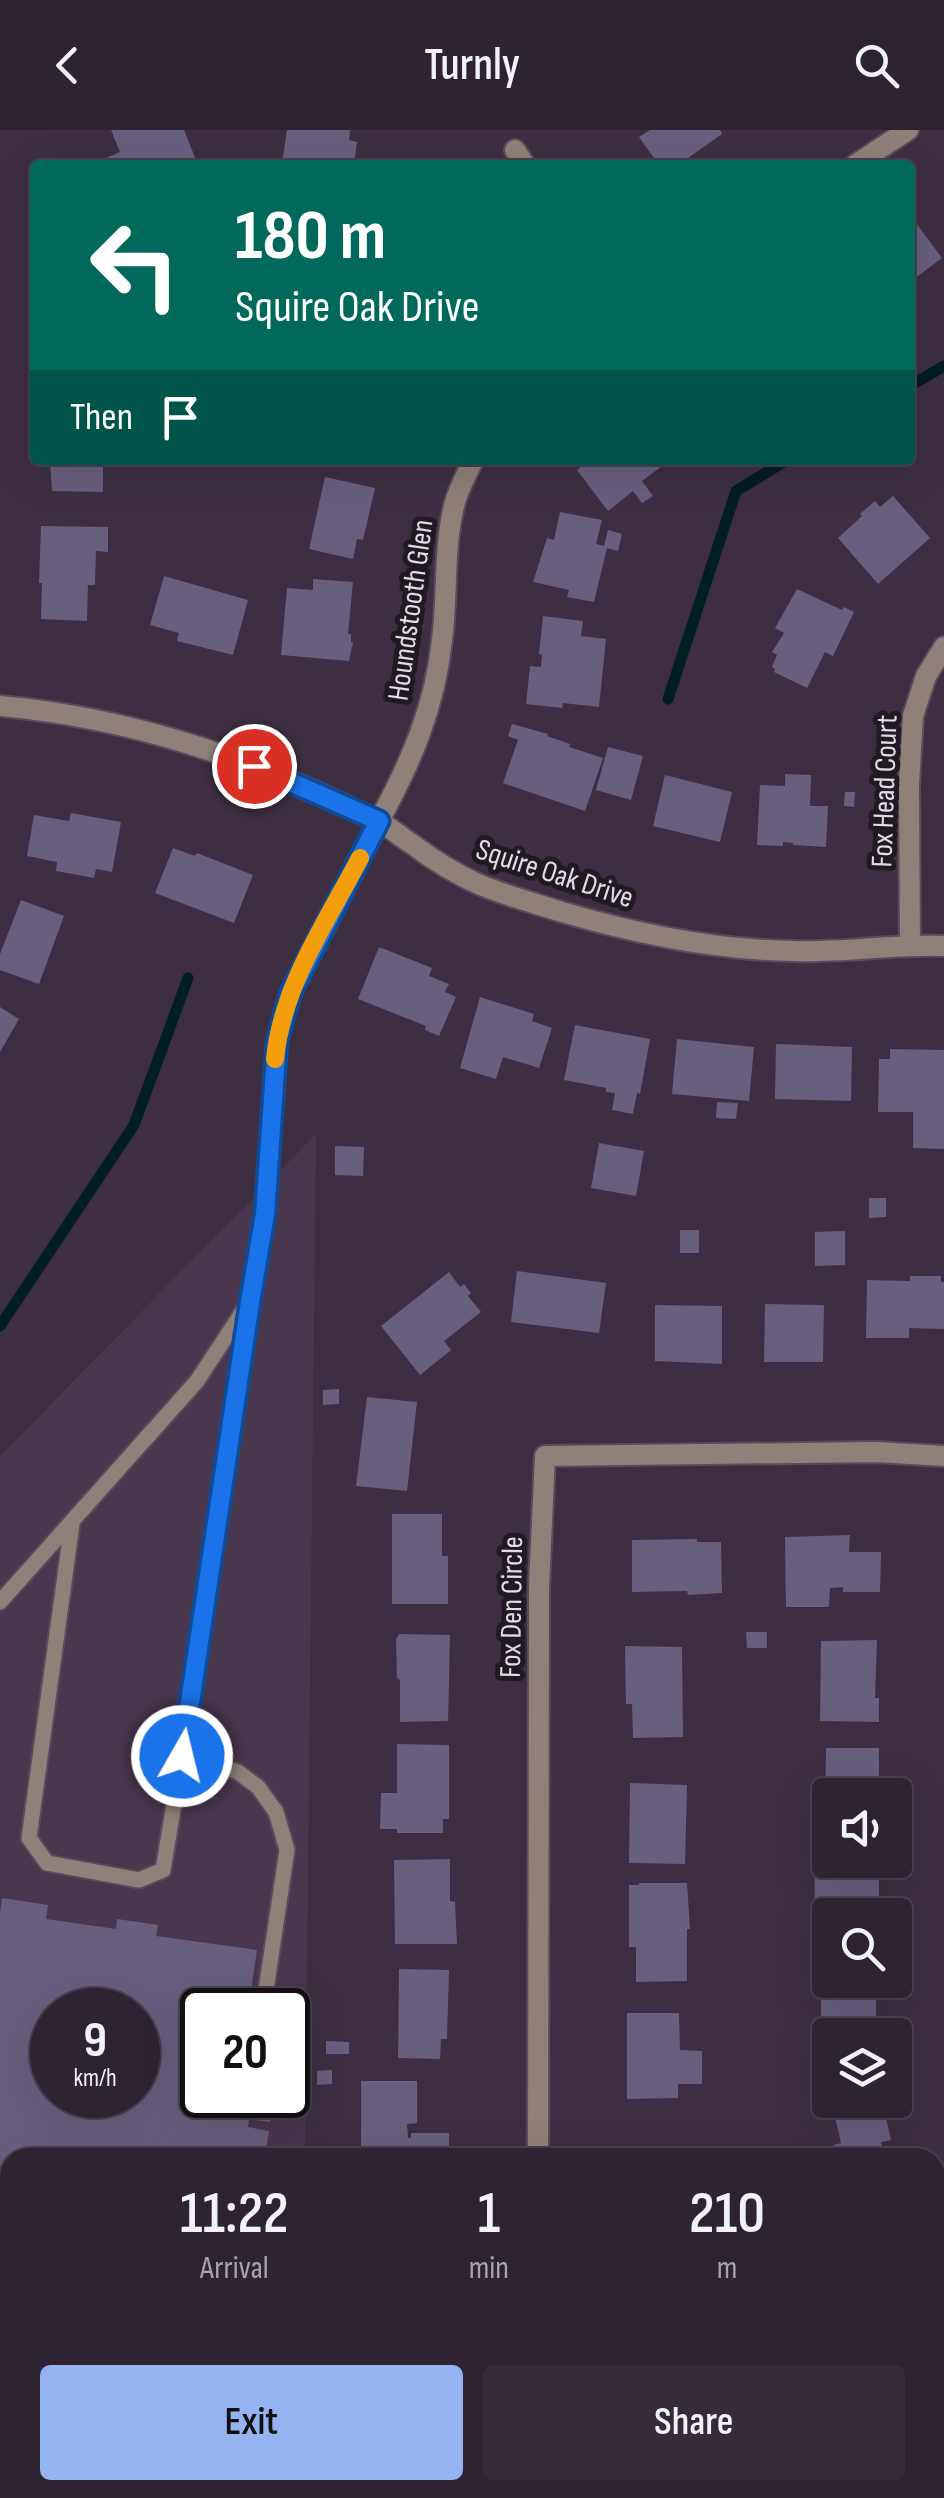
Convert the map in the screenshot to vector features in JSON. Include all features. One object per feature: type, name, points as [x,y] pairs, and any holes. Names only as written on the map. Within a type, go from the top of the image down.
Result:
[{"type":"street","points":[[863,160],[908,130]]},
{"type":"street","name":"Houndstooth Glen","points":[[379,821],[416,745],[432,697],[443,638],[444,590],[455,501],[471,465]]},
{"type":"street","name":"Fox Head Court","points":[[910,944],[909,785],[913,716],[926,676],[944,647]]},
{"type":"street","name":"Squire Oak Drive","points":[[0,706],[57,711],[170,736],[259,768],[379,821],[430,858],[477,884],[620,928],[708,945],[794,952],[910,944],[944,946]]},
{"type":"street","name":"Fox Den Circle","points":[[538,2148],[539,1587],[546,1456],[876,1452],[944,1456]]},
{"type":"lane","points":[[72,1524],[29,1838],[47,1863],[140,1880],[163,1870],[182,1756],[265,1214],[277,1042],[290,994],[379,821]]},
{"type":"lane","points":[[0,1602],[197,1381],[250,1302]]},
{"type":"lane","points":[[182,1756],[238,1772],[258,1787],[276,1812],[287,1850],[266,1988]]},
{"type":"shaded area","points":[[316,1134],[307,1988],[180,1988],[180,2118],[305,2118],[305,2148],[0,2148],[0,1456]]},
{"type":"building","points":[[111,130],[184,130],[196,160],[107,160],[120,152]]},
{"type":"building","points":[[287,130],[350,130],[349,140],[357,142],[355,160],[282,160]]},
{"type":"building","points":[[650,130],[720,130],[722,134],[685,160],[655,160],[639,137]]},
{"type":"building","points":[[915,222],[942,258],[915,278]]},
{"type":"building","points":[[50,465],[103,465],[103,492],[52,491]]},
{"type":"building","points":[[584,465],[663,465],[642,481],[653,496],[642,503],[633,491],[608,511],[577,470]]},
{"type":"building","points":[[325,477],[375,488],[363,540],[357,539],[353,559],[309,549]]},
{"type":"building","points":[[893,496],[930,538],[878,584],[838,538],[875,501],[880,507]]},
{"type":"building","points":[[560,512],[602,520],[596,544],[604,546],[608,530],[622,534],[618,551],[607,548],[594,602],[567,597],[569,590],[533,582],[547,538],[554,540]]},
{"type":"building","points":[[41,526],[108,527],[108,552],[96,551],[95,585],[88,585],[87,621],[41,619]]},
{"type":"building","points":[[164,576],[248,600],[233,655],[177,641],[179,633],[150,625]]},
{"type":"building","points":[[313,579],[353,582],[348,634],[353,642],[349,661],[281,655],[287,588],[313,590]]},
{"type":"building","points":[[797,589],[854,612],[833,656],[825,652],[807,688],[774,672],[772,667],[777,655],[772,652],[784,633],[775,628]]},
{"type":"building","points":[[543,616],[583,621],[581,636],[606,639],[599,707],[526,704],[530,666],[541,667]]},
{"type":"building","points":[[512,724],[548,734],[570,744],[569,747],[603,758],[585,811],[503,783],[518,740],[508,736]]},
{"type":"building","points":[[608,747],[643,756],[631,800],[596,790]]},
{"type":"building","points":[[785,774],[811,775],[810,806],[828,806],[826,847],[783,842],[783,846],[757,845],[760,785],[785,786]]},
{"type":"building","points":[[665,775],[732,792],[720,842],[653,826]]},
{"type":"building","points":[[845,792],[855,792],[854,807],[844,806]]},
{"type":"building","points":[[71,813],[121,822],[112,872],[96,869],[94,878],[56,871],[57,862],[27,856],[34,815],[69,821]]},
{"type":"building","points":[[173,848],[253,875],[234,923],[155,893]]},
{"type":"building","points":[[21,900],[64,916],[39,984],[0,970],[0,954]]},
{"type":"building","points":[[379,947],[432,968],[429,976],[449,984],[445,992],[456,997],[439,1036],[425,1030],[426,1026],[358,999]]},
{"type":"building","points":[[480,997],[534,1014],[532,1021],[552,1028],[539,1068],[503,1057],[496,1079],[460,1068]]},
{"type":"building","points":[[0,1007],[19,1019],[0,1052]]},
{"type":"building","points":[[575,1025],[650,1039],[633,1114],[612,1110],[615,1093],[606,1092],[606,1088],[564,1080]]},
{"type":"building","points":[[677,1039],[754,1047],[749,1101],[672,1094]]},
{"type":"building","points":[[776,1044],[852,1047],[851,1101],[775,1099]]},
{"type":"building","points":[[890,1049],[944,1050],[944,1149],[913,1148],[913,1112],[878,1112],[879,1059],[890,1059]]},
{"type":"building","points":[[717,1102],[738,1103],[736,1119],[716,1118]]},
{"type":"building","points":[[599,1143],[644,1151],[636,1196],[591,1188]]},
{"type":"building","points":[[335,1146],[364,1147],[363,1176],[335,1175]]},
{"type":"building","points":[[869,1198],[886,1198],[886,1217],[869,1218]]},
{"type":"building","points":[[680,1230],[699,1230],[699,1253],[680,1253]]},
{"type":"building","points":[[845,1231],[845,1265],[815,1266],[815,1232]]},
{"type":"building","points":[[517,1271],[606,1283],[599,1333],[511,1322]]},
{"type":"building","points":[[449,1272],[460,1287],[464,1284],[481,1312],[444,1341],[451,1350],[420,1375],[381,1326]]},
{"type":"building","points":[[910,1276],[941,1276],[944,1329],[909,1328],[909,1338],[866,1338],[867,1280],[910,1281]]},
{"type":"building","points":[[765,1304],[824,1305],[823,1362],[764,1362]]},
{"type":"building","points":[[655,1305],[722,1306],[722,1364],[655,1361]]},
{"type":"building","points":[[339,1389],[339,1404],[323,1405],[323,1390]]},
{"type":"building","points":[[367,1397],[417,1402],[407,1491],[356,1486]]},
{"type":"building","points":[[392,1514],[442,1514],[442,1556],[448,1556],[448,1604],[392,1604]]},
{"type":"building","points":[[850,1535],[849,1552],[881,1552],[880,1592],[830,1588],[829,1607],[786,1607],[785,1537]]},
{"type":"building","points":[[632,1540],[721,1542],[722,1593],[632,1592]]},
{"type":"building","points":[[746,1632],[767,1632],[767,1648],[747,1648]]},
{"type":"building","points":[[399,1634],[450,1635],[448,1721],[400,1722],[396,1639]]},
{"type":"building","points":[[877,1640],[875,1698],[879,1698],[879,1722],[820,1721],[821,1641]]},
{"type":"building","points":[[625,1646],[682,1647],[683,1737],[633,1738],[632,1704],[626,1704]]},
{"type":"building","points":[[397,1744],[449,1745],[449,1819],[443,1819],[443,1833],[380,1829],[381,1793],[397,1793]]},
{"type":"building","points":[[826,1748],[879,1748],[879,1778],[826,1778]]},
{"type":"building","points":[[630,1783],[687,1785],[685,1864],[629,1863]]},
{"type":"building","points":[[450,1859],[450,1901],[455,1902],[457,1944],[395,1944],[394,1860]]},
{"type":"building","points":[[815,1878],[879,1878],[879,1898],[815,1898]]},
{"type":"building","points":[[687,1883],[687,1981],[636,1982],[636,1947],[629,1947],[629,1885]]},
{"type":"building","points":[[2,1898],[48,1905],[46,1919],[116,1929],[117,1919],[158,1925],[156,1936],[257,1950],[251,1988],[180,1988],[180,2118],[271,2118],[270,2122],[249,2119],[248,2127],[269,2131],[266,2148],[0,2148]]},
{"type":"building","points":[[399,1969],[449,1970],[447,2039],[441,2039],[440,2059],[398,2058]]},
{"type":"building","points":[[821,1998],[876,1998],[876,2018],[821,2018]]},
{"type":"building","points":[[627,2013],[679,2013],[680,2050],[702,2051],[702,2084],[678,2084],[678,2098],[627,2099]]},
{"type":"building","points":[[326,2041],[349,2042],[349,2054],[326,2054]]},
{"type":"building","points":[[332,2070],[332,2084],[317,2085],[317,2071]]},
{"type":"building","points":[[361,2081],[417,2081],[417,2123],[407,2124],[408,2138],[411,2133],[449,2133],[449,2148],[361,2148]]},
{"type":"building","points":[[835,2118],[886,2118],[891,2140],[881,2142],[882,2148],[833,2145],[841,2143]]},
{"type":"waterway","points":[[915,383],[944,366]]},
{"type":"waterway","points":[[668,699],[736,491],[779,465]]},
{"type":"waterway","points":[[0,1326],[134,1125],[188,978]]},
{"type":"slow traffic","points":[[275,1059],[290,994],[360,858]]},
{"type":"route","points":[[182,1756],[265,1214],[277,1042],[290,994],[379,821],[254,766]]}]
